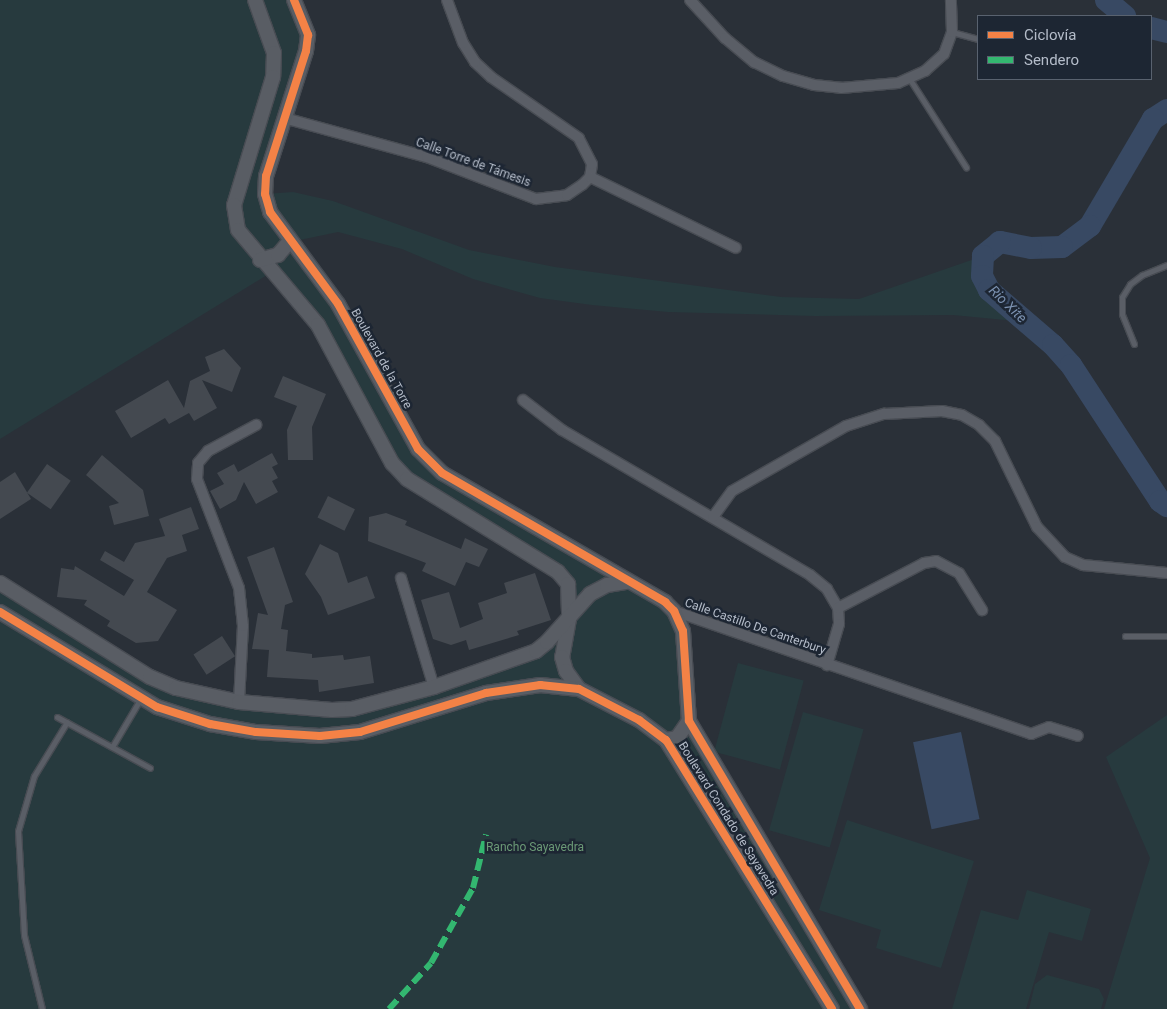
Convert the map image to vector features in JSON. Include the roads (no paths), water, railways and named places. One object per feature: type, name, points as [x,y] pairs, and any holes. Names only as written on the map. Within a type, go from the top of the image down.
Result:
[{"type":"street","points":[[255,0],[274,53],[273,77],[238,190],[234,217],[238,230],[260,260],[318,325],[392,463],[406,479],[434,498],[558,572],[568,584],[569,619],[562,656],[566,671],[579,690]]},
{"type":"street","name":"Boulevard de la Torre","points":[[294,0],[308,35],[306,51],[266,176],[265,194],[270,212],[289,242],[338,304],[418,449],[442,473],[627,582]]},
{"type":"street","points":[[447,0],[463,43],[475,62],[491,77],[580,138],[590,154],[590,177],[736,248]]},
{"type":"street","points":[[690,0],[725,38],[754,62],[782,76],[814,85],[841,88],[898,83],[925,71],[944,54],[952,32],[951,0]]},
{"type":"street","name":"Calle Torre de Támesis","points":[[284,118],[427,157],[536,199],[567,195],[590,177]]},
{"type":"street","points":[[260,260],[278,255],[289,242]]},
{"type":"street","points":[[523,400],[562,430],[810,575],[827,589],[838,608],[924,563],[936,561],[958,573],[982,610]]},
{"type":"street","points":[[713,517],[732,491],[846,426],[884,414],[942,410],[962,415],[979,425],[995,441],[1038,526],[1065,557],[1083,565],[1165,575]]},
{"type":"street","points":[[239,702],[243,626],[239,588],[197,479],[198,464],[208,451],[256,425]]},
{"type":"street","points":[[401,578],[434,687]]},
{"type":"street","points":[[0,583],[150,677],[176,688],[239,702],[352,708],[434,687],[536,651],[569,619],[590,594],[607,585],[627,582],[665,602],[674,611]]},
{"type":"street","name":"Calle Castillo De Canterbury","points":[[827,665],[837,640],[838,608]]},
{"type":"street","name":"Calle Castillo De Canterbury","points":[[674,611],[1031,734],[1049,727],[1078,736]]},
{"type":"street","name":"Boulevard Condado de Sayavedra","points":[[674,611],[683,631],[689,721],[860,1009]]},
{"type":"street","name":"Boulevard Condado de Sayavedra","points":[[0,612],[141,698],[173,713],[210,724],[256,732],[320,736],[377,728],[486,693],[540,685],[579,690],[639,720],[666,740],[832,1009]]},
{"type":"street","points":[[666,740],[677,738],[689,721]]},
{"type":"lane","points":[[952,32],[977,39]]},
{"type":"lane","points":[[909,78],[966,168]]},
{"type":"lane","points":[[1134,344],[1122,314],[1122,297],[1130,284],[1142,275],[1167,265]]},
{"type":"lane","points":[[1125,636],[1167,636]]},
{"type":"lane","points":[[112,747],[141,698]]},
{"type":"lane","points":[[57,717],[150,768]]},
{"type":"lane","points":[[42,1009],[24,935],[18,831],[34,776],[68,722]]},
{"type":"water","points":[[961,732],[980,819],[932,829],[913,742]]},
{"type":"waterway","name":"Rio Xite","points":[[1106,0],[1124,15]]},
{"type":"waterway","name":"Rio Xite","points":[[1152,28],[1167,32]]},
{"type":"waterway","name":"Rio Xite","points":[[1167,110],[1153,119],[1090,226],[1062,247],[1031,248],[1000,242],[983,256],[982,276],[989,290],[1053,345],[1071,365],[1160,501],[1167,506]]},
{"type":"park label","name":"Rancho Sayavedra","points":[[535,848]]}]
